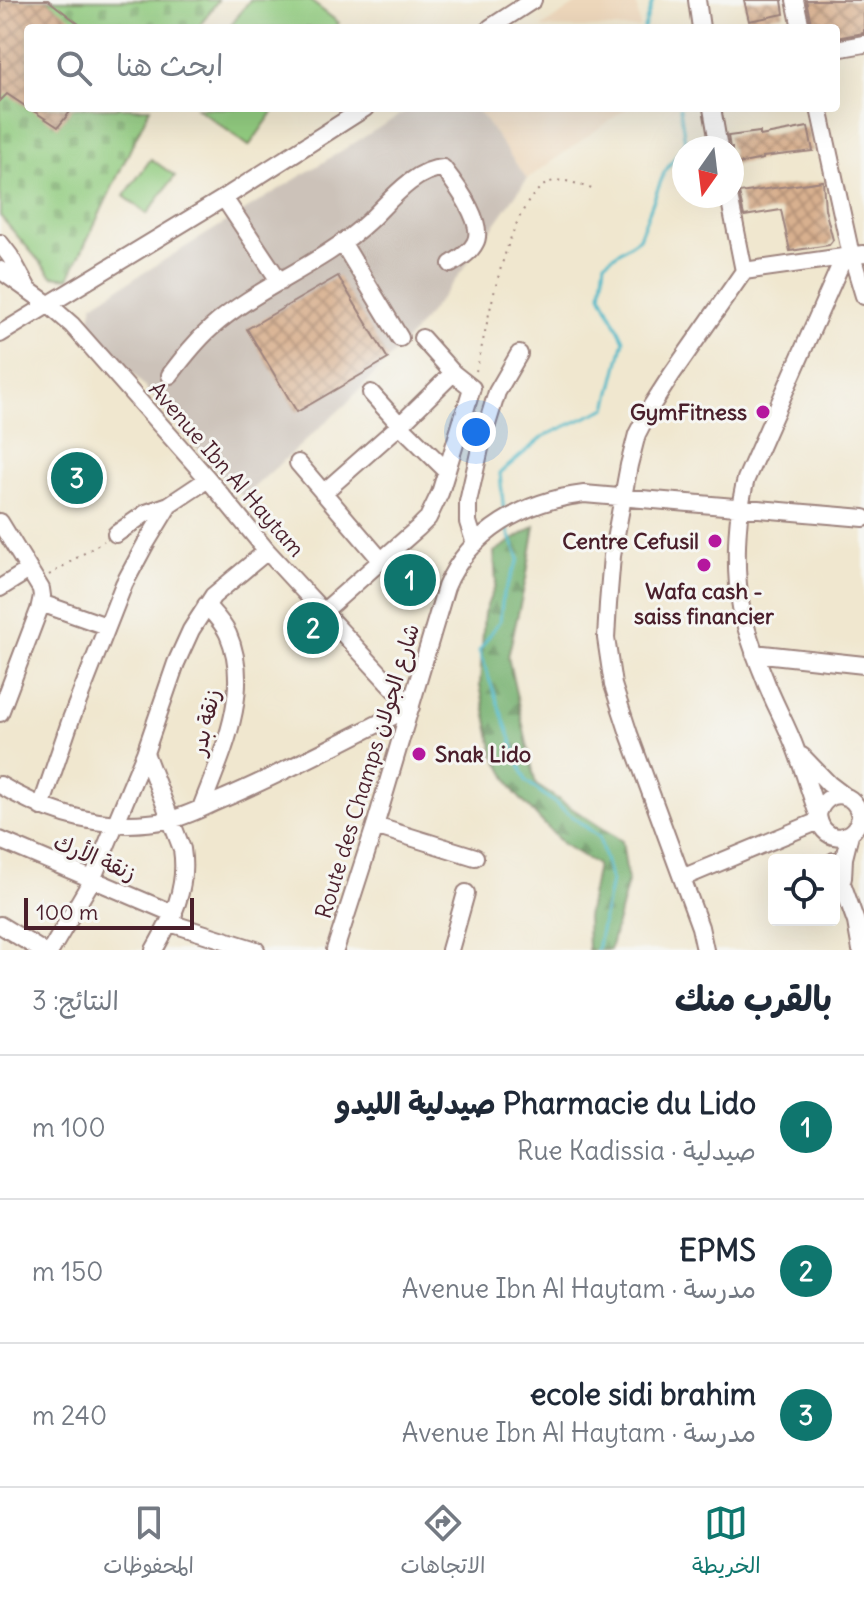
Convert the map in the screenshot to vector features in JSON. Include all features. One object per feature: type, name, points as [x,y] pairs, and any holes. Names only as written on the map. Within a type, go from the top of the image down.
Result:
[{"type":"street","points":[[496,24],[533,0]]},
{"type":"street","points":[[697,0],[700,24]]},
{"type":"street","points":[[795,0],[800,24]]},
{"type":"street","points":[[840,48],[864,44]]},
{"type":"street","points":[[0,334],[359,112]]},
{"type":"street","points":[[713,112],[717,136]]},
{"type":"street","points":[[820,112],[864,296]]},
{"type":"street","points":[[170,375],[193,346],[231,312],[342,242],[405,187],[431,170],[443,168],[460,189],[478,235],[476,243],[465,255],[451,264]]},
{"type":"street","points":[[224,198],[280,282]]},
{"type":"street","points":[[705,950],[700,927],[619,707],[608,663],[606,638],[612,556],[637,434],[652,405],[744,271],[731,208]]},
{"type":"street","points":[[342,242],[400,338]]},
{"type":"street","points":[[0,243],[27,289]]},
{"type":"street","points":[[744,271],[853,255]]},
{"type":"street","points":[[832,854],[795,749],[754,653],[740,594],[738,559],[743,492],[752,466],[853,255]]},
{"type":"street","name":"Avenue Ibn Al Haytam","points":[[0,270],[72,325],[267,551],[411,707]]},
{"type":"street","points":[[323,612],[428,518],[440,493],[472,388],[453,373],[422,338]]},
{"type":"street","points":[[479,541],[468,522],[468,502],[497,392],[519,354]]},
{"type":"street","points":[[323,493],[453,373]]},
{"type":"street","points":[[371,393],[447,471]]},
{"type":"street","points":[[298,463],[381,560]]},
{"type":"street","points":[[116,534],[146,513],[169,505],[208,479]]},
{"type":"street","name":"Route des Champs شارع الجولان","points":[[335,950],[446,587],[461,560],[479,541],[503,522],[537,503],[584,494],[864,518]]},
{"type":"street","points":[[41,807],[106,626],[137,558],[169,505]]},
{"type":"street","points":[[0,522],[41,589],[41,603],[1,703]]},
{"type":"street","points":[[51,950],[92,880],[145,753],[176,663],[191,630],[213,596],[267,551]]},
{"type":"street","points":[[0,588],[33,576]]},
{"type":"street","points":[[41,603],[106,626]]},
{"type":"street","name":"زنقة بدر","points":[[201,808],[220,760],[237,698],[237,673],[229,635],[206,605]]},
{"type":"street","points":[[754,653],[864,665]]},
{"type":"street","points":[[0,785],[41,807],[77,819],[115,824],[171,820],[291,767],[411,707]]},
{"type":"street","points":[[795,749],[829,784],[854,802],[860,813],[857,830],[842,868],[844,888]]},
{"type":"street","points":[[145,753],[182,849],[184,865],[181,895],[154,950]]},
{"type":"street","points":[[854,802],[834,796],[828,798],[820,808],[820,821],[832,836],[844,836],[857,830]]},
{"type":"street","points":[[682,878],[820,821]]},
{"type":"street","points":[[375,826],[475,857]]},
{"type":"street","name":"زنقة الأرك","points":[[0,840],[172,918],[256,950]]},
{"type":"street","points":[[840,877],[856,922],[861,950]]},
{"type":"street","points":[[450,950],[466,893]]},
{"type":"street","points":[[0,925],[41,950]]},
{"type":"path","points":[[472,388],[504,255],[528,202],[546,183],[556,180],[596,190]]},
{"type":"path","points":[[33,576],[116,534]]},
{"type":"shaded area","points":[[582,0],[636,0],[639,24],[547,24]]},
{"type":"shaded area","points":[[405,112],[479,112],[527,179],[414,332],[346,404],[243,497],[218,473],[89,322],[93,304]]},
{"type":"shaded area","points":[[479,112],[621,112],[527,179]]},
{"type":"green space","points":[[0,0],[218,0],[201,24],[24,24],[24,112],[148,112],[69,278],[52,276],[0,216]]},
{"type":"green space","points":[[250,0],[309,0],[339,23],[338,24],[232,24]]},
{"type":"green space","points":[[202,112],[273,112],[249,146]]},
{"type":"green space","points":[[151,159],[175,176],[147,214],[124,196]]},
{"type":"green space","points":[[535,526],[508,657],[536,785],[622,841],[628,882],[610,950],[588,950],[587,917],[597,865],[563,844],[515,793],[494,754],[480,685],[484,613],[496,583],[494,552]]},
{"type":"building","points":[[0,0],[48,0],[79,24],[24,24],[24,105],[7,94],[0,101]]},
{"type":"building","points":[[744,0],[782,0],[784,14],[749,21]]},
{"type":"building","points":[[806,0],[864,0],[864,33],[840,37],[840,24],[811,24]]},
{"type":"building","points":[[35,112],[70,112],[58,127]]},
{"type":"building","points":[[808,127],[813,151],[763,157],[744,163],[744,136],[728,136],[760,132],[760,136]]},
{"type":"building","points":[[823,181],[825,209],[833,240],[829,245],[790,251],[781,210],[744,216],[744,192]]},
{"type":"building","points":[[338,276],[388,359],[297,412],[247,329]]},
{"type":"waterway","points":[[645,24],[653,0]]},
{"type":"waterway","points":[[504,514],[500,473],[544,436],[607,408],[624,340],[601,294],[605,262],[639,238],[664,173],[685,142],[681,112]]},
{"type":"waterway","points":[[506,526],[519,559],[503,595],[500,620],[479,651],[526,781],[599,837],[611,881],[597,950]]},
{"type":"place","name":"GymFitness","points":[[763,412]]},
{"type":"place","name":"ecole sidi brahim","points":[[77,478]]},
{"type":"place","name":"Centre Cefusil","points":[[715,541]]},
{"type":"place","name":"Wafa cash - saiss financier","points":[[704,565]]},
{"type":"place","name":"Pharmacie du Lido صيدلية الليدو","points":[[410,580]]},
{"type":"place","name":"EPMS","points":[[313,628]]},
{"type":"place","name":"Snak Lido","points":[[419,754]]}]
